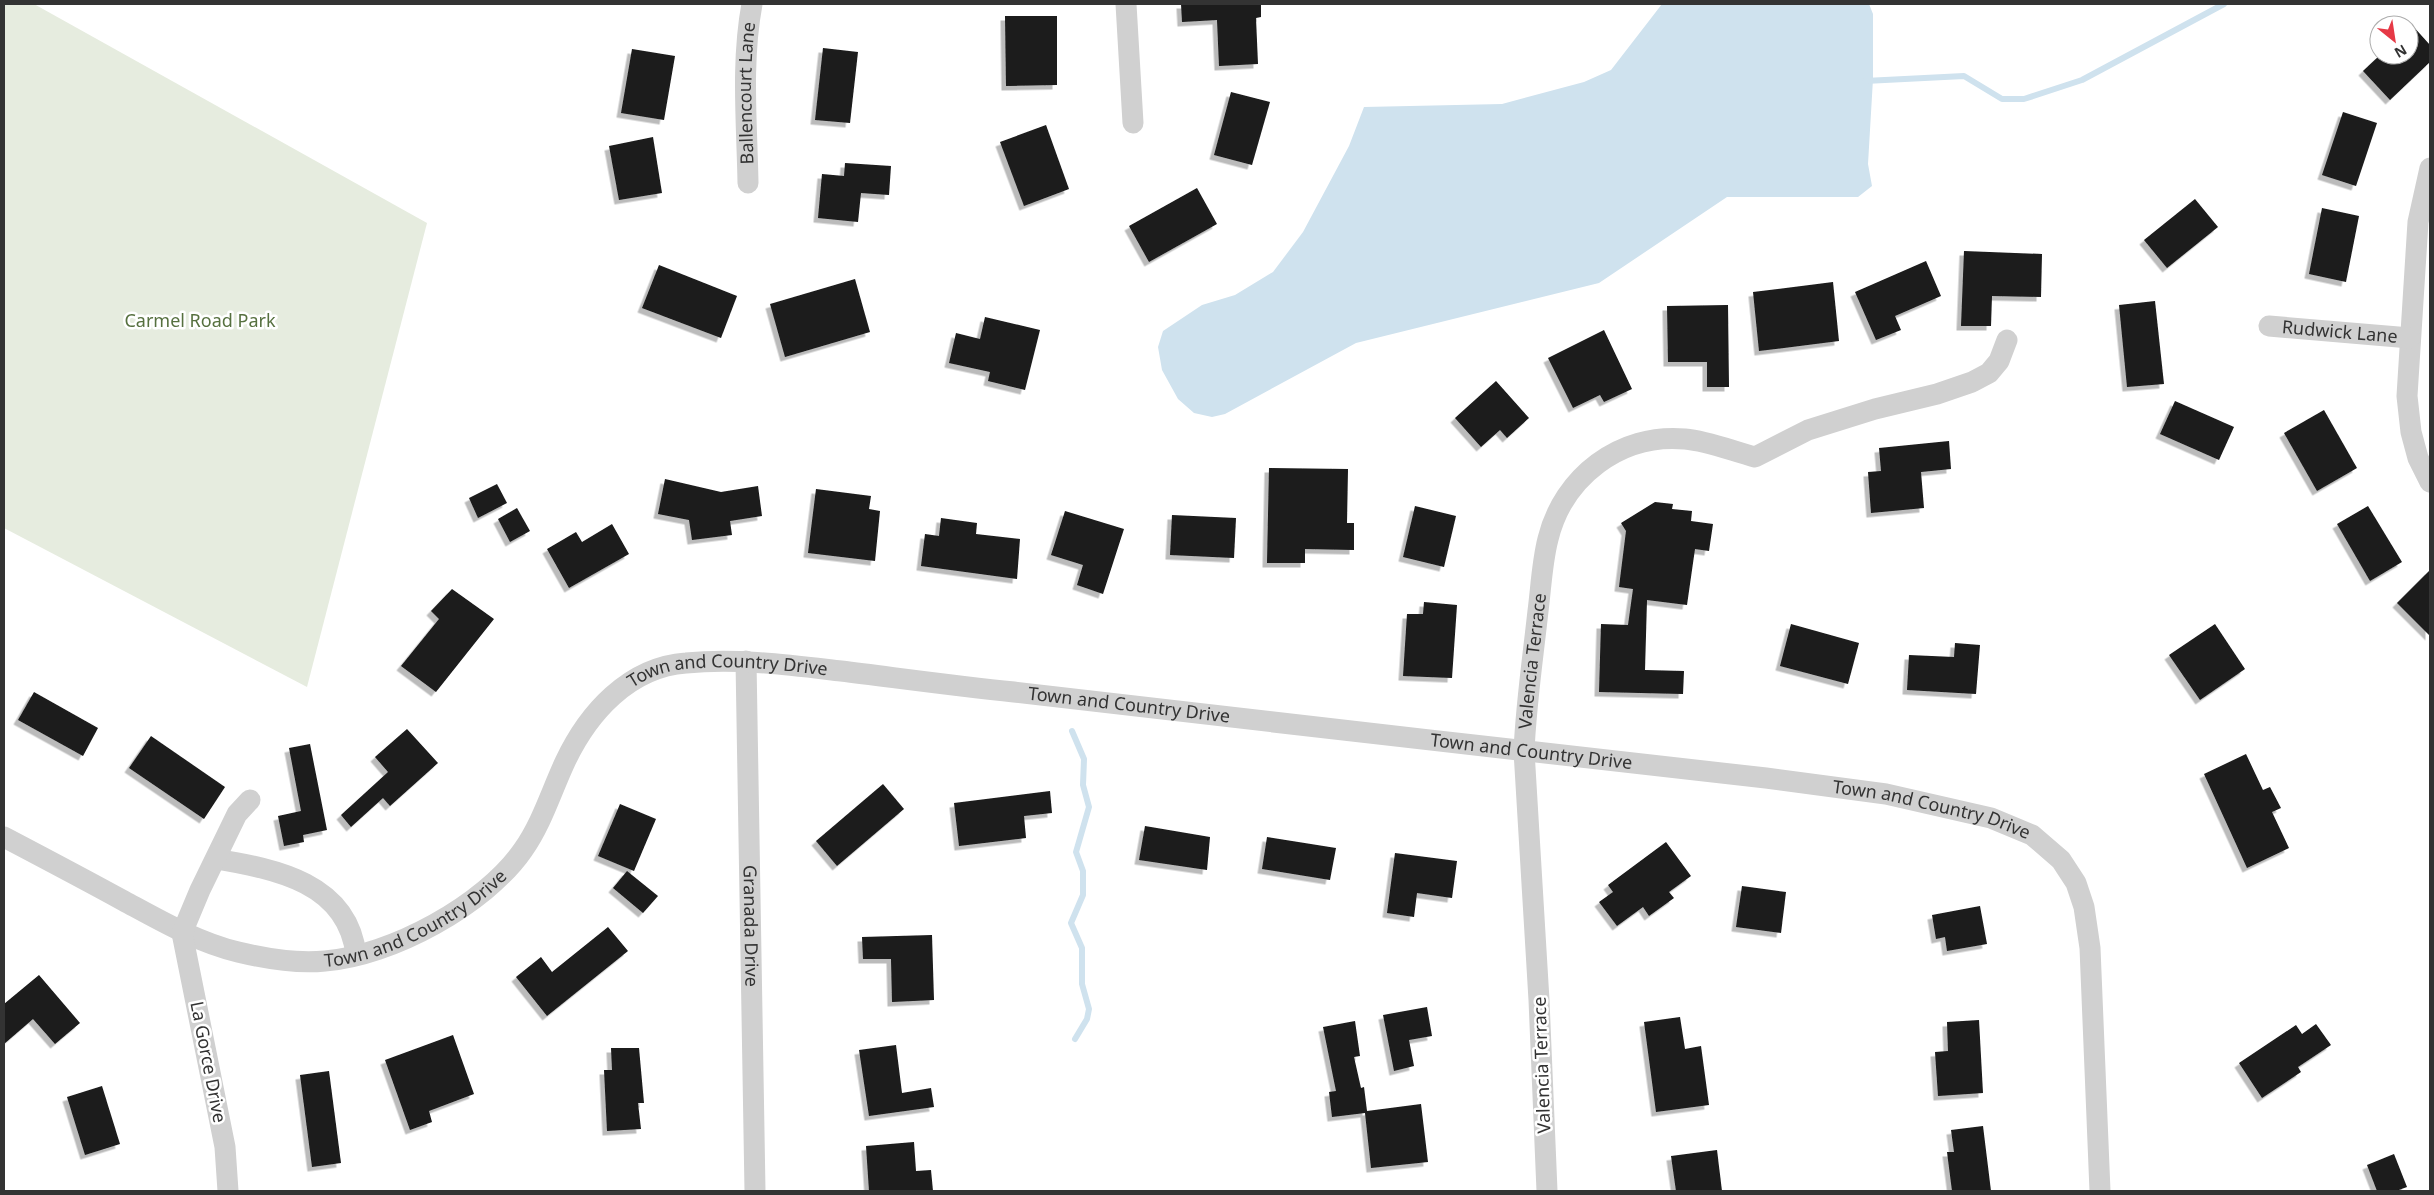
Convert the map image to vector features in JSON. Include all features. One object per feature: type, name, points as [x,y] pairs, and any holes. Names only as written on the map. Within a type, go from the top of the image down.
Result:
[{"type":"street","name":"Ballencourt Lane","points":[[748,183],[746,76],[748,23],[752,4]]},
{"type":"street","points":[[1126,4],[1132,123]]},
{"type":"street","points":[[2430,168],[2418,222],[2407,396],[2411,432],[2418,458],[2430,482]]},
{"type":"street","name":"Rudwick Lane","points":[[2269,326],[2410,338]]},
{"type":"street","name":"Valencia Terrace","points":[[1547,1191],[1539,1000],[1524,750],[1525,715],[1548,540],[1557,512],[1575,484],[1595,464],[1628,446],[1655,440],[1695,440],[1755,457],[1808,430],[1875,409],[1937,394],[1972,382],[1989,372],[1999,361],[2007,340]]},
{"type":"street","name":"Town and Country Drive","points":[[4,837],[182,933],[234,952],[279,960],[330,961],[356,955],[395,942],[438,923],[472,900],[509,868],[530,839],[546,810],[565,762],[580,733],[621,687],[654,669],[679,663],[746,661],[1766,778],[1886,794],[1991,818],[2019,828],[2053,851],[2076,883],[2084,907],[2090,948],[2100,1191]]},
{"type":"street","name":"Granada Drive","points":[[746,661],[755,1191]]},
{"type":"street","points":[[182,933],[200,890],[237,814],[250,800]]},
{"type":"street","points":[[216,859],[257,866],[293,876],[338,906],[354,937],[356,955]]},
{"type":"street","name":"La Gorce Drive","points":[[182,933],[225,1147],[228,1191]]},
{"type":"green space","name":"Carmel Road Park","points":[[4,4],[34,4],[427,223],[307,687],[4,528]]},
{"type":"water","points":[[1662,4],[1869,4],[1873,14],[1873,79],[1868,164],[1872,186],[1858,197],[1727,197],[1599,283],[1356,343],[1225,414],[1212,417],[1194,413],[1178,399],[1162,370],[1158,347],[1163,331],[1202,305],[1235,295],[1273,272],[1303,232],[1349,146],[1364,107],[1502,104],[1584,82],[1611,70]]},
{"type":"building","points":[[1181,4],[1261,4],[1261,17],[1256,18],[1258,64],[1219,66],[1217,20],[1182,22]]},
{"type":"building","points":[[1005,16],[1057,16],[1057,85],[1006,86]]},
{"type":"building","points":[[2419,33],[2430,45],[2430,62],[2390,100],[2363,71],[2369,65],[2419,65]]},
{"type":"building","points":[[823,48],[858,52],[850,123],[815,120]]},
{"type":"building","points":[[632,49],[675,56],[664,120],[621,113]]},
{"type":"building","points":[[1231,92],[1270,102],[1252,165],[1214,155]]},
{"type":"building","points":[[2343,112],[2377,123],[2356,186],[2322,175]]},
{"type":"building","points":[[1046,125],[1069,189],[1024,206],[1000,142]]},
{"type":"building","points":[[653,137],[662,193],[619,200],[609,146]]},
{"type":"building","points":[[845,163],[891,166],[889,195],[861,193],[858,222],[818,218],[822,174],[844,176]]},
{"type":"building","points":[[1197,188],[1217,224],[1149,262],[1129,226]]},
{"type":"building","points":[[2195,199],[2218,227],[2167,268],[2144,240]]},
{"type":"building","points":[[2322,208],[2359,216],[2346,282],[2309,274]]},
{"type":"building","points":[[1964,251],[2042,254],[2041,297],[1992,296],[1991,326],[1961,326]]},
{"type":"building","points":[[1926,261],[1941,296],[1895,316],[1901,330],[1876,340],[1855,292]]},
{"type":"building","points":[[659,265],[737,296],[721,338],[642,308]]},
{"type":"building","points":[[855,279],[870,332],[785,357],[770,304]]},
{"type":"building","points":[[1833,282],[1839,341],[1759,351],[1753,292]]},
{"type":"building","points":[[2155,301],[2164,384],[2127,387],[2119,305]]},
{"type":"building","points":[[1728,305],[1729,387],[1707,387],[1707,362],[1668,362],[1667,306]]},
{"type":"building","points":[[985,317],[1040,330],[1025,390],[988,381],[990,372],[949,363],[956,333],[980,339]]},
{"type":"building","points":[[1604,330],[1632,389],[1604,402],[1600,395],[1573,408],[1548,358]]},
{"type":"building","points":[[1496,381],[1529,418],[1507,438],[1500,430],[1481,447],[1455,418]]},
{"type":"building","points":[[2175,401],[2234,427],[2219,460],[2160,434]]},
{"type":"building","points":[[2324,410],[2357,468],[2317,491],[2284,433]]},
{"type":"building","points":[[1949,441],[1951,469],[1921,472],[1924,508],[1871,513],[1868,472],[1881,471],[1879,448]]},
{"type":"building","points":[[1269,468],[1348,469],[1347,523],[1354,523],[1354,550],[1305,549],[1305,563],[1267,563]]},
{"type":"building","points":[[665,479],[721,492],[758,486],[762,516],[730,521],[732,535],[692,540],[689,520],[658,514]]},
{"type":"building","points":[[497,484],[507,503],[478,518],[469,498]]},
{"type":"building","points":[[816,489],[871,496],[869,509],[880,511],[875,561],[808,553]]},
{"type":"building","points":[[1655,502],[1673,504],[1672,509],[1692,511],[1691,521],[1713,524],[1709,551],[1695,549],[1687,605],[1647,600],[1645,670],[1684,671],[1683,694],[1599,692],[1601,624],[1628,625],[1633,589],[1619,587],[1626,531],[1621,523]]},
{"type":"building","points":[[1415,506],[1456,516],[1444,567],[1403,557]]},
{"type":"building","points":[[2368,506],[2402,562],[2370,581],[2337,524]]},
{"type":"building","points":[[517,508],[530,531],[510,542],[498,519]]},
{"type":"building","points":[[1065,511],[1124,529],[1103,594],[1077,585],[1083,565],[1051,555]]},
{"type":"building","points":[[1172,515],[1236,518],[1234,558],[1170,555]]},
{"type":"building","points":[[941,518],[977,523],[976,534],[1020,539],[1017,579],[921,566],[925,534],[939,536]]},
{"type":"building","points":[[612,524],[629,554],[569,588],[547,549],[576,532],[582,542]]},
{"type":"building","points":[[2430,570],[2430,636],[2397,603]]},
{"type":"building","points":[[452,589],[494,619],[436,692],[401,666],[439,619],[431,611]]},
{"type":"building","points":[[1424,602],[1457,605],[1452,678],[1403,676],[1407,614],[1423,614]]},
{"type":"building","points":[[1791,624],[1859,643],[1848,684],[1780,666]]},
{"type":"building","points":[[2215,624],[2245,669],[2200,700],[2169,655]]},
{"type":"building","points":[[1955,643],[1980,645],[1976,694],[1907,690],[1909,655],[1954,657]]},
{"type":"building","points":[[34,692],[98,728],[83,756],[18,720]]},
{"type":"building","points":[[407,729],[438,763],[390,806],[383,798],[351,827],[341,815],[388,772],[375,757]]},
{"type":"building","points":[[151,736],[225,787],[204,819],[129,768]]},
{"type":"building","points":[[310,744],[327,830],[303,835],[304,842],[284,846],[278,816],[301,811],[289,748]]},
{"type":"building","points":[[2246,754],[2263,790],[2270,787],[2281,808],[2272,812],[2289,848],[2247,868],[2204,774]]},
{"type":"building","points":[[883,784],[904,809],[837,866],[816,841]]},
{"type":"building","points":[[1050,791],[1052,813],[1024,816],[1026,838],[959,846],[954,803]]},
{"type":"building","points":[[620,804],[656,819],[634,871],[598,856]]},
{"type":"building","points":[[1145,826],[1210,837],[1207,870],[1139,860]]},
{"type":"building","points":[[1267,837],[1336,848],[1330,880],[1262,869]]},
{"type":"building","points":[[1666,842],[1691,876],[1669,892],[1674,898],[1649,916],[1643,907],[1617,926],[1599,902],[1613,892],[1608,885]]},
{"type":"building","points":[[1395,853],[1457,861],[1452,898],[1417,893],[1414,917],[1387,913]]},
{"type":"building","points":[[627,871],[658,896],[643,913],[613,888]]},
{"type":"building","points":[[1742,886],[1786,892],[1781,933],[1736,927]]},
{"type":"building","points":[[1980,906],[1987,944],[1947,951],[1945,937],[1936,939],[1932,915]]},
{"type":"building","points":[[608,927],[628,951],[547,1016],[516,977],[541,957],[552,972]]},
{"type":"building","points":[[932,935],[934,1000],[892,1002],[891,959],[863,959],[862,937]]},
{"type":"building","points":[[39,975],[80,1023],[55,1044],[33,1019],[4,1044],[4,1004]]},
{"type":"building","points":[[1427,1007],[1432,1036],[1409,1040],[1414,1066],[1394,1071],[1383,1015]]},
{"type":"building","points":[[1680,1017],[1685,1049],[1701,1046],[1709,1105],[1656,1112],[1644,1022]]},
{"type":"building","points":[[1979,1020],[1983,1093],[1938,1096],[1935,1052],[1948,1051],[1947,1022]]},
{"type":"building","points":[[1355,1021],[1360,1056],[1354,1057],[1361,1088],[1364,1087],[1367,1111],[1421,1104],[1428,1162],[1371,1168],[1365,1113],[1332,1117],[1329,1092],[1336,1091],[1323,1027]]},
{"type":"building","points":[[2316,1024],[2331,1045],[2298,1067],[2301,1072],[2262,1098],[2239,1063],[2296,1025],[2302,1034]]},
{"type":"building","points":[[453,1035],[474,1094],[429,1111],[432,1122],[410,1130],[385,1060]]},
{"type":"building","points":[[896,1045],[902,1093],[931,1088],[934,1107],[869,1116],[859,1050]]},
{"type":"building","points":[[611,1048],[639,1048],[644,1103],[638,1103],[641,1129],[607,1131],[604,1070],[612,1070]]},
{"type":"building","points":[[329,1071],[341,1163],[312,1167],[300,1075]]},
{"type":"building","points":[[102,1086],[120,1144],[85,1155],[67,1097]]},
{"type":"building","points":[[1983,1126],[1991,1191],[1952,1191],[1947,1152],[1954,1152],[1951,1130]]},
{"type":"building","points":[[914,1142],[916,1171],[931,1170],[933,1191],[869,1191],[866,1146]]},
{"type":"building","points":[[1717,1150],[1722,1191],[1676,1191],[1671,1156]]},
{"type":"building","points":[[2394,1154],[2407,1187],[2396,1191],[2377,1191],[2367,1165]]},
{"type":"waterway","points":[[1865,81],[1964,76],[2002,99],[2024,99],[2082,80],[2224,4]]},
{"type":"waterway","points":[[1072,731],[1084,759],[1083,785],[1089,807],[1076,852],[1083,871],[1083,895],[1071,923],[1082,948],[1082,984],[1089,1009],[1087,1019],[1075,1039]]}]
